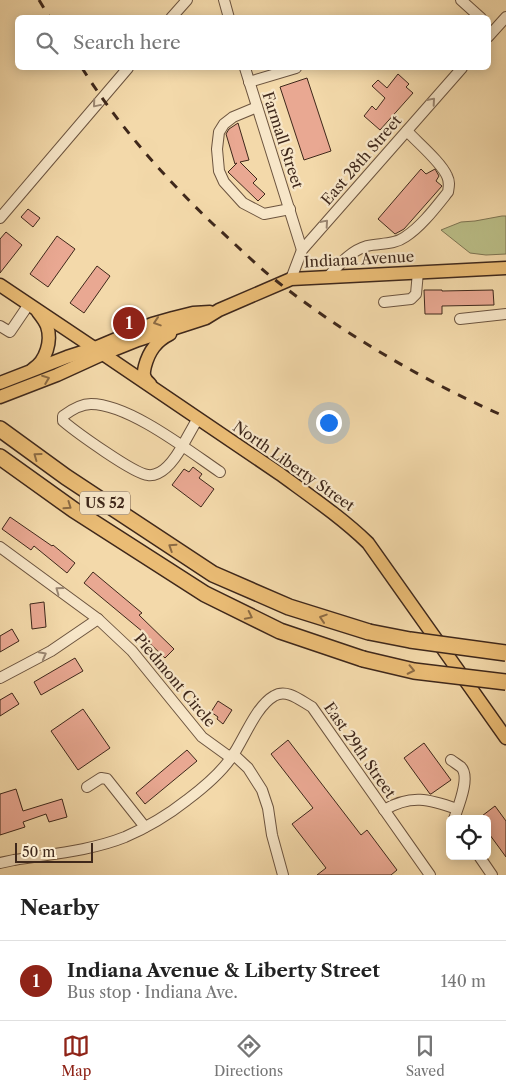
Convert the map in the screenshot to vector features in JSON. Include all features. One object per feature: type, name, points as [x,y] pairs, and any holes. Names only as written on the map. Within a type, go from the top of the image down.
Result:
[{"type":"highway","name":"US 52","points":[[0,429],[66,477],[212,574],[289,607],[369,632],[410,640],[506,653]]},
{"type":"highway","name":"US 52","points":[[0,457],[74,510],[205,594],[280,631],[363,659],[414,671],[506,682]]},
{"type":"main road","name":"Indiana Avenue","points":[[219,310],[291,279],[506,268]]},
{"type":"main road","name":"North Liberty Street","points":[[0,285],[198,418],[308,494],[350,526],[368,543],[505,734]]},
{"type":"main road","points":[[24,373],[39,365],[43,360],[48,344],[47,325],[32,306]]},
{"type":"main road","points":[[0,383],[67,357],[99,351],[181,327],[206,318],[219,310]]},
{"type":"main road","points":[[0,397],[72,369],[99,351],[152,324],[193,313],[219,310]]},
{"type":"main road","points":[[159,392],[145,380],[143,374],[148,357],[158,342],[181,327]]},
{"type":"street","points":[[174,15],[187,0]]},
{"type":"street","points":[[224,0],[228,15]]},
{"type":"street","points":[[461,0],[478,15]]},
{"type":"street","points":[[491,30],[506,17]]},
{"type":"street","points":[[0,218],[126,70]]},
{"type":"street","name":"Farmall Street","points":[[246,70],[302,250]]},
{"type":"street","points":[[249,82],[289,70]]},
{"type":"street","name":"East 28th Street","points":[[291,279],[302,250],[460,70]]},
{"type":"street","points":[[257,107],[233,117],[218,132],[219,171],[224,182],[242,203],[264,214],[290,209]]},
{"type":"street","points":[[328,277],[349,255],[358,249],[405,238],[448,192],[450,184],[439,164],[407,131]]},
{"type":"street","points":[[384,302],[411,299],[416,294],[418,272]]},
{"type":"street","points":[[0,326],[10,332],[32,306]]},
{"type":"street","points":[[460,319],[506,314]]},
{"type":"street","points":[[198,418],[182,446],[175,458],[159,473],[149,475],[137,471],[63,421],[63,416],[73,409],[90,404],[110,407],[132,416],[164,434],[182,446],[220,472]]},
{"type":"street","name":"Piedmont Circle","points":[[0,547],[98,619],[132,651],[202,737],[248,768],[262,790],[268,808],[272,834],[283,875]]},
{"type":"street","points":[[0,678],[51,650],[98,619]]},
{"type":"street","name":"East 29th Street","points":[[0,864],[102,844],[124,837],[170,813],[208,784],[232,756],[266,702],[278,694],[292,695],[312,707],[430,875]]},
{"type":"street","points":[[384,810],[395,803],[411,800],[435,801],[456,814],[465,775],[462,768],[451,760]]},
{"type":"street","points":[[87,787],[101,778],[107,779],[145,827]]},
{"type":"street","points":[[482,860],[492,875]]},
{"type":"green space","points":[[506,216],[506,254],[486,255],[470,253],[441,230],[461,222]]},
{"type":"building","points":[[398,74],[409,84],[406,87],[413,93],[380,130],[364,116],[372,106],[376,110],[385,98],[372,86],[378,80],[387,88]]},
{"type":"building","points":[[307,78],[331,151],[304,160],[280,87]]},
{"type":"building","points":[[238,123],[249,160],[240,162],[257,179],[253,183],[265,194],[258,201],[228,172],[237,163],[235,164],[226,134],[229,129]]},
{"type":"building","points":[[421,169],[426,174],[435,169],[439,176],[436,181],[442,186],[404,229],[395,234],[378,219]]},
{"type":"building","points":[[28,209],[40,218],[33,227],[21,217]]},
{"type":"building","points":[[6,232],[22,245],[0,273],[0,239]]},
{"type":"building","points":[[57,236],[75,249],[48,287],[30,274]]},
{"type":"building","points":[[97,266],[110,276],[84,313],[70,303]]},
{"type":"building","points":[[424,290],[493,290],[494,305],[442,306],[442,314],[425,314]]},
{"type":"building","points":[[193,467],[202,474],[199,478],[214,489],[201,507],[172,485],[184,469],[189,472]]},
{"type":"building","points":[[10,517],[53,545],[75,563],[67,573],[34,546],[31,550],[2,529]]},
{"type":"building","points":[[93,572],[142,613],[139,615],[174,649],[165,658],[140,634],[143,632],[84,583]]},
{"type":"building","points":[[44,602],[46,627],[32,629],[30,604]]},
{"type":"building","points":[[12,629],[19,641],[0,652],[0,636]]},
{"type":"building","points":[[75,658],[83,671],[41,695],[34,682]]},
{"type":"building","points":[[12,693],[19,704],[0,716],[0,700]]},
{"type":"building","points":[[218,701],[232,710],[223,724],[211,712]]},
{"type":"building","points":[[83,709],[110,748],[78,770],[51,731]]},
{"type":"building","points":[[288,740],[361,835],[367,830],[397,870],[391,875],[317,875],[326,868],[292,824],[313,808],[271,754]]},
{"type":"building","points":[[424,743],[451,780],[431,794],[404,758]]},
{"type":"building","points":[[187,750],[197,761],[145,804],[136,793]]},
{"type":"building","points":[[16,789],[23,811],[62,799],[67,817],[49,822],[46,814],[23,822],[25,827],[0,835],[0,794]]},
{"type":"building","points":[[495,806],[506,821],[506,857],[491,836],[491,815],[483,815]]},
{"type":"railway","points":[[39,0],[48,15]]},
{"type":"railway","points":[[83,70],[126,130],[177,188],[269,275],[353,336],[383,354],[475,403],[506,417]]},
{"type":"place","name":"Indiana Avenue & Liberty Street","points":[[129,323]]}]
